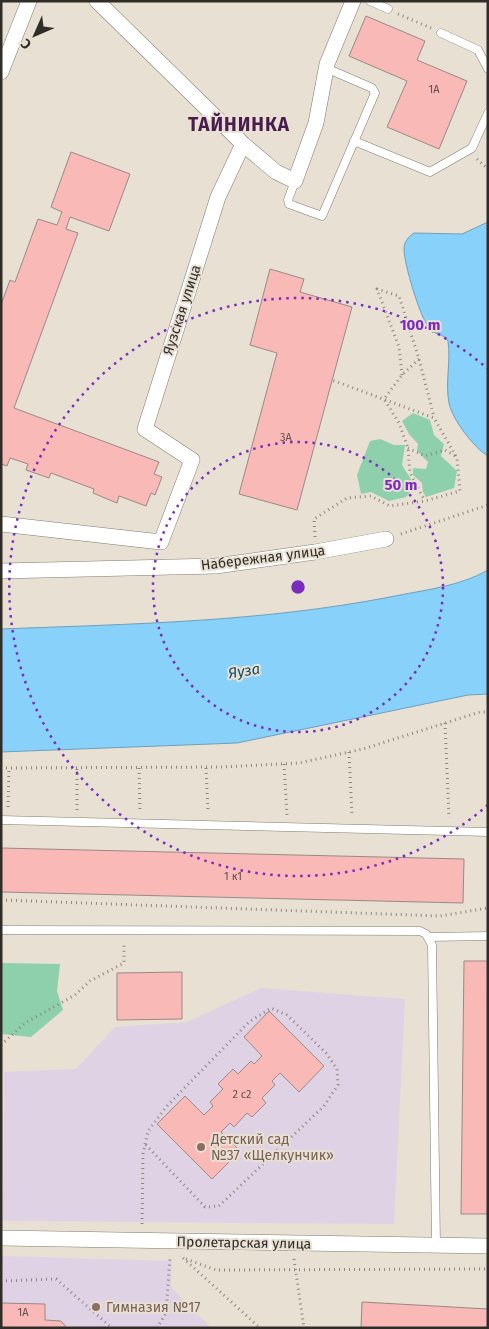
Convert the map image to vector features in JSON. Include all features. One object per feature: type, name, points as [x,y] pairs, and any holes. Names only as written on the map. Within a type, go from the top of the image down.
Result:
[{"type":"street","points":[[1,72],[30,1]]},
{"type":"street","points":[[97,1],[243,144],[276,172],[295,181],[316,123],[326,68],[353,1]]},
{"type":"street","name":"Яузская улица","points":[[1,524],[161,542],[192,460],[145,429],[218,197],[243,144]]},
{"type":"street","name":"Набережная улица","points":[[1,570],[216,566],[315,552],[386,538]]},
{"type":"street","name":"Пролетарская улица","points":[[1,1238],[142,1236],[292,1244],[488,1246]]},
{"type":"lane","points":[[370,1],[388,10]]},
{"type":"lane","points":[[441,33],[478,50],[488,69]]},
{"type":"lane","points":[[295,181],[288,200],[290,204],[322,216],[374,91],[326,68]]},
{"type":"lane","points":[[354,141],[430,172],[472,148],[488,113]]},
{"type":"lane","points":[[5,820],[488,832]]},
{"type":"lane","points":[[1,930],[420,931],[429,937],[488,936]]},
{"type":"lane","points":[[429,937],[432,945],[436,1245]]},
{"type":"path","points":[[388,10],[441,33]]},
{"type":"path","points":[[315,552],[314,519],[347,498],[371,496],[390,506],[425,501],[460,491],[457,458],[434,418],[419,359],[399,296],[377,289],[399,347],[402,375]]},
{"type":"path","points":[[384,399],[402,375],[419,359]]},
{"type":"path","points":[[332,380],[434,418]]},
{"type":"path","points":[[384,399],[400,423],[408,448],[410,473],[425,501]]},
{"type":"path","points":[[408,448],[425,456],[445,450],[457,458]]},
{"type":"path","points":[[386,538],[488,505]]},
{"type":"path","points":[[1,768],[206,768],[299,763],[349,752],[444,723],[488,712]]},
{"type":"path","points":[[444,723],[450,831]]},
{"type":"path","points":[[349,752],[353,828]]},
{"type":"path","points":[[284,764],[288,827]]},
{"type":"path","points":[[5,820],[9,768]]},
{"type":"path","points":[[76,768],[78,822]]},
{"type":"path","points":[[139,768],[140,823]]},
{"type":"path","points":[[206,768],[209,825]]},
{"type":"path","points":[[1,900],[440,916],[488,908]]},
{"type":"path","points":[[1,1045],[25,1023],[75,995],[90,981],[124,963],[124,930]]},
{"type":"path","points":[[142,1236],[143,1154],[145,1144],[148,1131],[166,1107],[249,1022],[271,1008],[287,1015],[326,1053],[337,1069],[338,1085],[324,1106],[218,1206],[205,1207],[145,1144]]},
{"type":"path","points":[[292,1244],[304,1328]]},
{"type":"path","points":[[157,1328],[166,1313],[170,1257]]},
{"type":"path","points":[[260,1328],[181,1257],[216,1270],[488,1269]]},
{"type":"path","points":[[1,1281],[56,1279],[112,1328]]},
{"type":"shaded area","name":"Детский сад №37 «Щелкунчик»","points":[[261,988],[405,999],[394,1224],[3,1221],[4,1072],[76,1069],[115,1027],[187,1022]]},
{"type":"shaded area","name":"Гимназия №17","points":[[1,1256],[172,1261],[171,1287],[211,1328],[1,1328]]},
{"type":"green space","points":[[413,413],[430,420],[434,435],[444,444],[441,456],[457,471],[454,488],[426,497],[423,492],[422,483],[413,475],[413,468],[426,469],[428,462],[417,451],[418,444],[409,434],[402,421]]},
{"type":"green space","points":[[380,439],[394,445],[405,445],[402,465],[415,486],[406,497],[389,501],[371,492],[361,494],[357,475],[370,441]]},
{"type":"green space","points":[[1,963],[60,964],[57,991],[63,1010],[31,1037],[1,1034]]},
{"type":"water","points":[[488,222],[488,456],[470,440],[451,410],[448,388],[448,341],[433,332],[425,322],[413,290],[404,249],[407,240],[414,233],[462,234]]},
{"type":"water","name":"Яуза","points":[[488,570],[488,694],[468,695],[237,743],[1,752],[1,629],[196,620],[293,612],[440,587],[477,576]]},
{"type":"building","points":[[366,16],[425,41],[417,60],[467,81],[439,149],[387,127],[407,81],[349,56]]},
{"type":"building","points":[[71,152],[130,174],[109,231],[70,217],[66,229],[78,233],[14,408],[159,462],[154,474],[162,477],[155,495],[151,493],[146,506],[119,496],[117,503],[93,493],[94,489],[51,473],[49,478],[26,470],[28,464],[10,458],[7,466],[1,464],[1,305],[10,280],[15,282],[38,219],[57,225],[62,212],[51,207]]},
{"type":"building","points":[[270,269],[304,279],[300,292],[352,307],[297,510],[239,494],[277,353],[250,345]]},
{"type":"building","points":[[1,848],[464,859],[463,903],[1,892]]},
{"type":"building","points":[[464,961],[488,961],[488,1214],[461,1214]]},
{"type":"building","points":[[182,972],[182,1019],[117,1020],[117,973]]},
{"type":"building","points":[[269,1011],[324,1066],[299,1092],[280,1073],[272,1081],[275,1085],[262,1098],[266,1103],[252,1117],[247,1113],[234,1127],[230,1123],[221,1132],[240,1151],[212,1179],[157,1124],[185,1096],[204,1115],[213,1106],[210,1102],[223,1089],[218,1084],[233,1069],[238,1074],[251,1061],[254,1064],[262,1056],[244,1037]]},
{"type":"building","points":[[362,1302],[488,1309],[488,1328],[361,1328]]},
{"type":"building","points":[[1,1303],[45,1304],[45,1320],[61,1321],[67,1328],[1,1328]]},
{"type":"place","name":"Детский сад №37 «Щелкунчик»","points":[[201,1147]]},
{"type":"place","name":"Гимназия №17","points":[[96,1307]]},
{"type":"district","name":"ТАЙНИНКА","points":[[239,124]]}]
